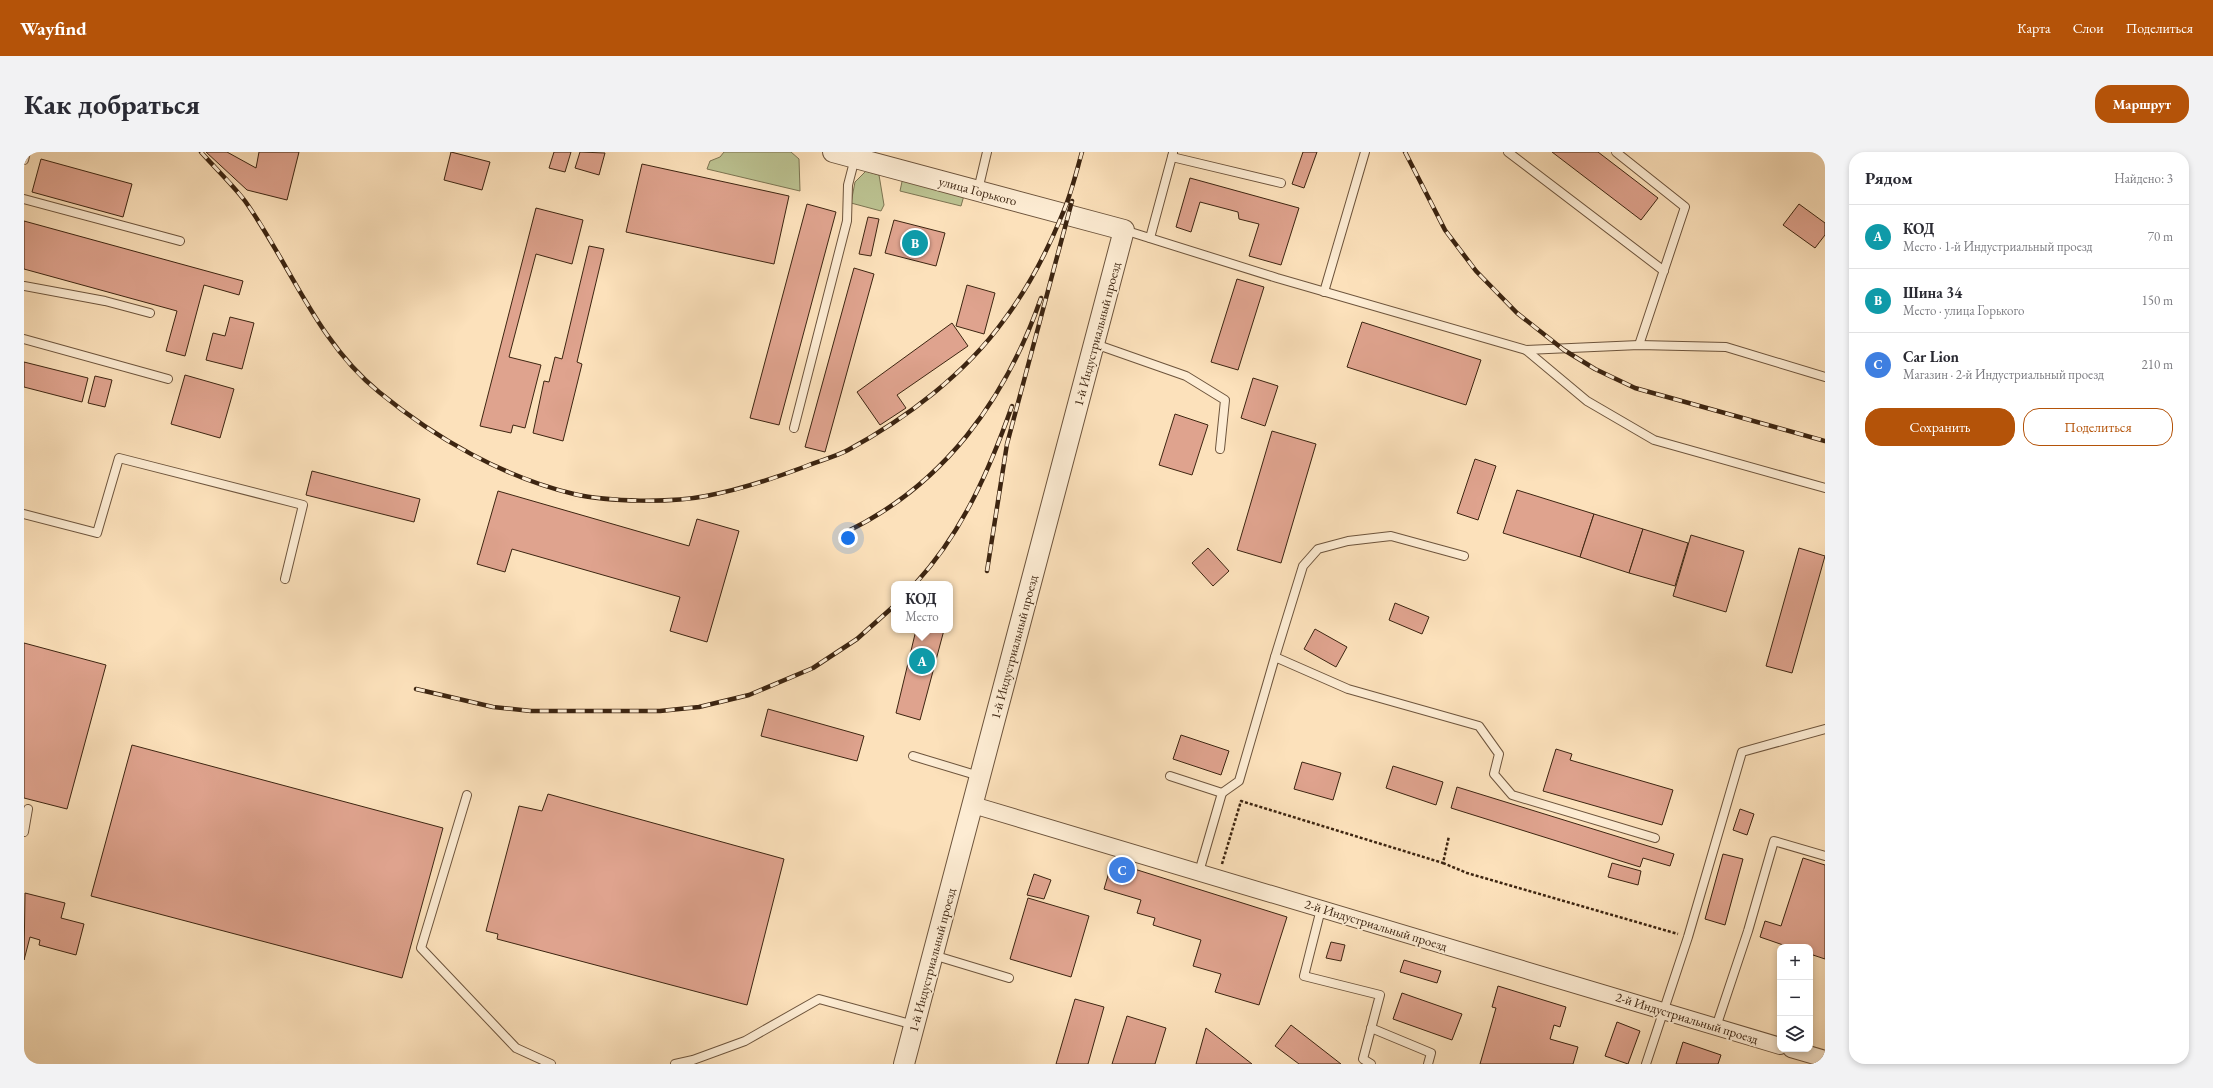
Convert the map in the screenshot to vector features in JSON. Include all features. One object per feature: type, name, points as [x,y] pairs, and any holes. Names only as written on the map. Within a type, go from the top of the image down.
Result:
[{"type":"street","name":"улица Горького","points":[[832,152],[1124,230]]},
{"type":"street","name":"1-й Индустриальный проезд","points":[[904,1064],[1124,230]]},
{"type":"street","name":"2-й Индустриальный проезд","points":[[973,805],[1777,1045]]},
{"type":"street","points":[[1801,1052],[1825,1059]]},
{"type":"lane","points":[[24,160],[26,152]]},
{"type":"lane","points":[[978,191],[987,152]]},
{"type":"lane","points":[[1324,292],[1365,152]]},
{"type":"lane","points":[[1508,152],[1664,271]]},
{"type":"lane","points":[[1616,152],[1685,206],[1639,345]]},
{"type":"lane","points":[[1150,238],[1172,154],[1281,183]]},
{"type":"lane","points":[[794,428],[847,221],[848,185],[855,158]]},
{"type":"lane","points":[[24,199],[180,241]]},
{"type":"lane","points":[[1124,230],[1324,292],[1526,350],[1639,345],[1726,347],[1825,377]]},
{"type":"lane","points":[[24,286],[105,301],[150,313]]},
{"type":"lane","points":[[24,339],[168,379]]},
{"type":"lane","points":[[1095,344],[1186,376],[1224,400],[1220,449]]},
{"type":"lane","points":[[1526,350],[1587,401],[1654,440],[1825,488]]},
{"type":"lane","points":[[24,514],[97,533],[119,458],[303,505],[285,579]]},
{"type":"lane","points":[[1199,872],[1222,793],[1239,781],[1303,566],[1318,549],[1348,541],[1391,536],[1464,556]]},
{"type":"lane","points":[[1275,657],[1348,689],[1479,726],[1499,754],[1494,774],[1512,796],[1655,838]]},
{"type":"lane","points":[[1646,1064],[1662,1011],[1688,937],[1742,752],[1825,729]]},
{"type":"lane","points":[[913,756],[980,776]]},
{"type":"lane","points":[[1170,776],[1222,793]]},
{"type":"lane","points":[[467,795],[421,948],[516,1048],[552,1064]]},
{"type":"lane","points":[[24,832],[28,808]]},
{"type":"lane","points":[[1716,1027],[1748,931],[1774,840],[1825,856]]},
{"type":"lane","points":[[1321,909],[1304,976],[1380,995],[1363,1059],[1371,1064]]},
{"type":"lane","points":[[933,955],[1009,978]]},
{"type":"lane","points":[[675,1064],[693,1060],[745,1041],[819,998],[914,1025]]},
{"type":"lane","points":[[1371,1028],[1431,1053],[1428,1064]]},
{"type":"path","points":[[1218,878],[1241,800],[1443,863],[1467,873],[1688,937]]},
{"type":"path","points":[[1443,863],[1449,836]]},
{"type":"green space","points":[[724,152],[791,152],[799,159],[800,191],[707,169],[710,161],[720,157]]},
{"type":"green space","points":[[866,171],[879,175],[884,205],[881,211],[851,203],[855,182]]},
{"type":"green space","points":[[903,177],[965,192],[961,206],[900,191]]},
{"type":"building","points":[[206,152],[227,152],[256,168],[259,152],[299,152],[287,200],[247,190]]},
{"type":"building","points":[[451,152],[490,162],[482,190],[444,180]]},
{"type":"building","points":[[554,152],[571,152],[565,172],[549,168]]},
{"type":"building","points":[[580,152],[605,153],[599,175],[575,168]]},
{"type":"building","points":[[1303,152],[1317,152],[1304,188],[1292,184]]},
{"type":"building","points":[[1552,152],[1598,152],[1658,198],[1641,220]]},
{"type":"building","points":[[41,159],[132,184],[123,217],[32,192]]},
{"type":"building","points":[[642,164],[789,196],[774,264],[626,232]]},
{"type":"building","points":[[1190,178],[1299,208],[1281,265],[1249,256],[1259,224],[1239,219],[1238,212],[1200,202],[1191,232],[1176,227]]},
{"type":"building","points":[[807,204],[836,212],[779,425],[750,418]]},
{"type":"building","points":[[1799,204],[1825,223],[1825,235],[1815,248],[1783,225]]},
{"type":"building","points":[[536,208],[583,220],[572,264],[536,254],[509,357],[541,365],[525,428],[513,425],[511,433],[480,426]]},
{"type":"building","points":[[868,217],[879,219],[871,256],[859,254]]},
{"type":"building","points":[[894,220],[945,233],[936,266],[885,253]]},
{"type":"building","points":[[24,221],[243,281],[239,295],[204,285],[185,356],[166,351],[177,311],[24,269]]},
{"type":"building","points":[[589,246],[604,249],[577,362],[582,364],[563,441],[533,433],[544,381],[549,382],[555,357],[562,359]]},
{"type":"building","points":[[854,268],[874,274],[825,452],[805,447]]},
{"type":"building","points":[[1237,279],[1264,287],[1238,370],[1211,362]]},
{"type":"building","points":[[967,285],[995,293],[984,334],[956,326]]},
{"type":"building","points":[[230,317],[254,323],[242,369],[206,360],[213,333],[225,336]]},
{"type":"building","points":[[1362,322],[1481,360],[1466,405],[1347,367]]},
{"type":"building","points":[[952,323],[968,346],[897,395],[906,408],[880,425],[857,392]]},
{"type":"building","points":[[24,362],[88,378],[82,402],[24,387]]},
{"type":"building","points":[[185,375],[234,389],[220,438],[171,424]]},
{"type":"building","points":[[95,376],[112,380],[105,407],[88,403]]},
{"type":"building","points":[[1253,378],[1278,386],[1265,426],[1241,418]]},
{"type":"building","points":[[1175,414],[1208,425],[1192,475],[1159,465]]},
{"type":"building","points":[[1272,431],[1316,444],[1281,563],[1237,550]]},
{"type":"building","points":[[1475,459],[1496,466],[1478,520],[1457,513]]},
{"type":"building","points":[[312,471],[420,499],[414,522],[306,495]]},
{"type":"building","points":[[1517,490],[1594,514],[1580,557],[1503,533]]},
{"type":"building","points":[[498,491],[689,546],[697,519],[739,531],[707,642],[670,631],[680,597],[512,549],[505,572],[477,564]]},
{"type":"building","points":[[1594,514],[1643,529],[1629,573],[1580,557]]},
{"type":"building","points":[[1643,529],[1688,543],[1675,586],[1629,573]]},
{"type":"building","points":[[1691,535],[1744,551],[1726,612],[1673,596]]},
{"type":"building","points":[[1208,548],[1229,571],[1213,586],[1192,563]]},
{"type":"building","points":[[1799,548],[1825,556],[1792,673],[1766,666]]},
{"type":"building","points":[[1395,603],[1429,617],[1422,634],[1389,620]]},
{"type":"building","points":[[1315,629],[1347,647],[1336,667],[1304,649]]},
{"type":"building","points":[[915,633],[943,633],[920,720],[896,713]]},
{"type":"building","points":[[24,643],[106,665],[67,809],[24,798]]},
{"type":"building","points":[[768,709],[864,736],[857,761],[761,736]]},
{"type":"building","points":[[1181,735],[1229,751],[1221,775],[1173,759]]},
{"type":"building","points":[[132,745],[443,828],[402,978],[91,896]]},
{"type":"building","points":[[1556,749],[1572,754],[1570,760],[1673,790],[1662,825],[1543,791]]},
{"type":"building","points":[[1302,762],[1341,773],[1333,800],[1294,789]]},
{"type":"building","points":[[1393,766],[1443,782],[1436,805],[1386,788]]},
{"type":"building","points":[[1457,787],[1674,854],[1670,866],[1643,858],[1640,867],[1451,808]]},
{"type":"building","points":[[548,794],[784,859],[747,1005],[497,939],[498,934],[486,931],[519,806],[542,811]]},
{"type":"building","points":[[1740,809],[1754,814],[1747,835],[1733,830]]},
{"type":"building","points":[[1723,854],[1743,859],[1725,925],[1705,919]]},
{"type":"building","points":[[1803,858],[1825,865],[1825,959],[1813,955],[1813,944],[1780,944],[1760,937],[1765,921],[1781,926]]},
{"type":"building","points":[[1112,862],[1287,917],[1259,1005],[1215,992],[1221,974],[1193,966],[1201,940],[1153,925],[1155,918],[1137,913],[1141,900],[1104,889]]},
{"type":"building","points":[[1612,863],[1641,871],[1638,885],[1608,877]]},
{"type":"building","points":[[1034,874],[1051,880],[1044,899],[1027,895]]},
{"type":"building","points":[[25,893],[65,903],[61,918],[84,924],[76,955],[39,945],[40,940],[30,937],[24,960]]},
{"type":"building","points":[[1028,898],[1089,916],[1071,977],[1010,959]]},
{"type":"building","points":[[1331,942],[1345,945],[1341,961],[1326,958]]},
{"type":"building","points":[[1404,960],[1441,971],[1437,983],[1400,972]]},
{"type":"building","points":[[1498,986],[1566,1007],[1560,1027],[1554,1025],[1550,1039],[1578,1047],[1573,1064],[1480,1064],[1496,1008],[1492,1007]]},
{"type":"building","points":[[1402,993],[1462,1014],[1452,1040],[1393,1019]]},
{"type":"building","points":[[1075,999],[1104,1007],[1088,1064],[1056,1064]]},
{"type":"building","points":[[1127,1016],[1166,1028],[1155,1064],[1112,1064]]},
{"type":"building","points":[[1617,1022],[1640,1031],[1628,1064],[1605,1056]]},
{"type":"building","points":[[1291,1025],[1341,1064],[1299,1064],[1275,1046]]},
{"type":"building","points":[[1206,1028],[1252,1064],[1196,1064]]},
{"type":"building","points":[[1683,1042],[1721,1055],[1718,1064],[1676,1064]]},
{"type":"railway","points":[[201,152],[235,188],[245,201],[261,225],[321,326],[338,350],[357,372],[379,392],[423,425],[447,440],[471,454],[521,477],[548,487],[588,497],[640,501],[676,500],[718,494],[768,480],[832,457],[848,450],[892,424],[934,393],[989,340],[1021,295],[1056,229],[1068,200],[1082,152]]},
{"type":"railway","points":[[1405,152],[1445,230],[1476,271],[1517,313],[1564,350],[1595,369],[1635,388],[1825,441]]},
{"type":"railway","points":[[987,571],[1007,444],[1072,201]]},
{"type":"railway","points":[[846,532],[881,513],[913,490],[942,464],[967,435],[990,404],[1010,371],[1027,335],[1041,298]]},
{"type":"railway","points":[[918,581],[947,544],[972,500],[994,454],[1012,406]]},
{"type":"railway","points":[[416,689],[493,707],[531,711],[660,711],[699,707],[749,695],[813,668],[857,639],[891,609]]},
{"type":"place","name":"Шина 34","points":[[915,243]]},
{"type":"place","name":"КОД","points":[[922,661]]},
{"type":"place","name":"Car Lion","points":[[1122,870]]}]
